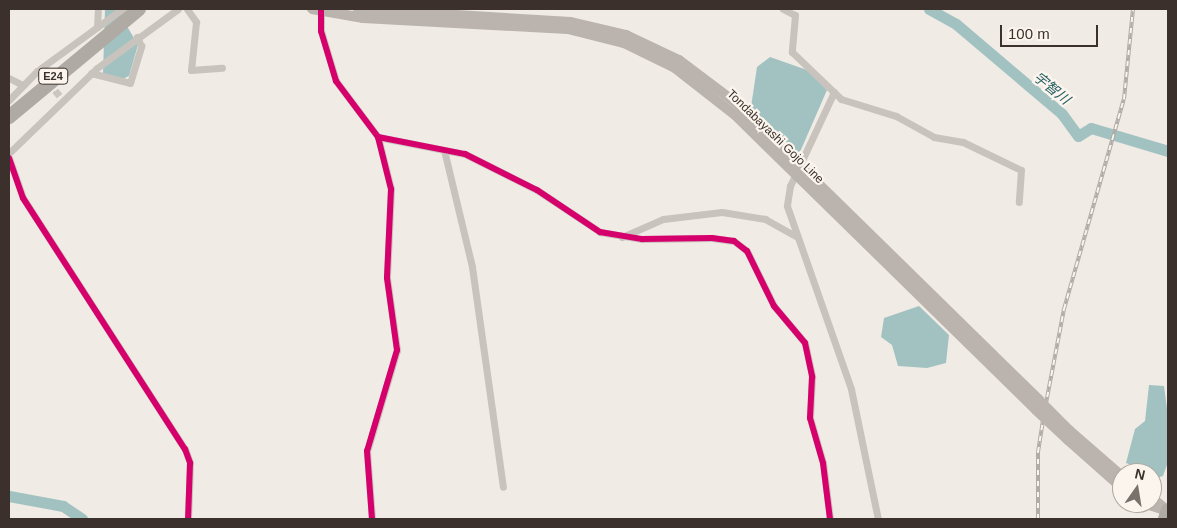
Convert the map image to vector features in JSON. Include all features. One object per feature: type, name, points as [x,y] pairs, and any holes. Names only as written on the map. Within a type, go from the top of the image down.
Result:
[{"type":"highway","name":"E24","points":[[9,117],[98,32],[123,12],[139,9]]},
{"type":"highway","points":[[1165,519],[1168,510]]},
{"type":"main road","name":"Tondabayashi Gojo Line","points":[[312,9],[560,28],[624,43],[701,85],[800,171],[1112,478]]},
{"type":"main road","name":"Tondabayashi Gojo Line","points":[[1069,435],[1112,468]]},
{"type":"street","points":[[9,100],[22,85],[39,72],[98,32],[98,9]]},
{"type":"street","points":[[9,153],[62,97],[97,68],[178,9]]},
{"type":"street","points":[[188,9],[196,22],[191,70],[222,68]]},
{"type":"street","points":[[321,9],[321,31],[336,81],[378,137],[391,189],[387,278],[397,350],[367,451],[372,519]]},
{"type":"street","points":[[783,9],[795,15],[792,52],[834,92],[855,107],[896,116],[934,137],[963,142],[1020,170],[1019,202]]},
{"type":"street","points":[[91,73],[130,83],[141,46],[137,38]]},
{"type":"street","points":[[9,78],[22,85]]},
{"type":"street","points":[[834,92],[787,206],[851,389],[878,519]]},
{"type":"street","points":[[378,137],[465,154],[528,186],[600,232],[622,237],[734,241],[751,255],[774,306],[805,344],[812,377],[810,418],[823,463],[830,519]]},
{"type":"street","points":[[444,150],[472,267],[503,487]]},
{"type":"street","points":[[9,158],[23,198],[185,449],[190,463],[188,519]]},
{"type":"street","points":[[622,237],[662,219],[722,212],[765,219],[798,237]]},
{"type":"water","points":[[105,9],[117,9],[138,45],[129,76],[123,79],[103,74]]},
{"type":"water","points":[[770,57],[807,70],[827,90],[800,152],[795,152],[751,107],[757,67]]},
{"type":"water","points":[[919,306],[949,335],[946,363],[927,368],[898,366],[892,345],[881,337],[884,318]]},
{"type":"water","points":[[1149,385],[1164,386],[1168,416],[1168,462],[1163,476],[1162,463],[1126,463],[1135,429],[1145,421]]},
{"type":"waterway","name":"宇智川","points":[[929,9],[956,24],[1062,114],[1078,136],[1091,128],[1168,151]]},
{"type":"waterway","points":[[9,496],[63,506],[82,519]]},
{"type":"tunnel","points":[[42,74],[60,96]]},
{"type":"railway","points":[[1038,519],[1038,452],[1043,419],[1064,309],[1124,99],[1133,9]]},
{"type":"cycle path","points":[[321,9],[321,31],[336,81],[378,137],[391,189],[387,278],[397,350],[367,451],[372,519]]},
{"type":"cycle path","points":[[378,137],[465,154],[537,190],[600,232],[642,239],[712,238],[734,241],[747,251],[774,306],[805,343],[812,377],[810,418],[823,463],[830,519]]},
{"type":"cycle path","points":[[9,158],[23,198],[185,449],[190,463],[188,519]]}]
